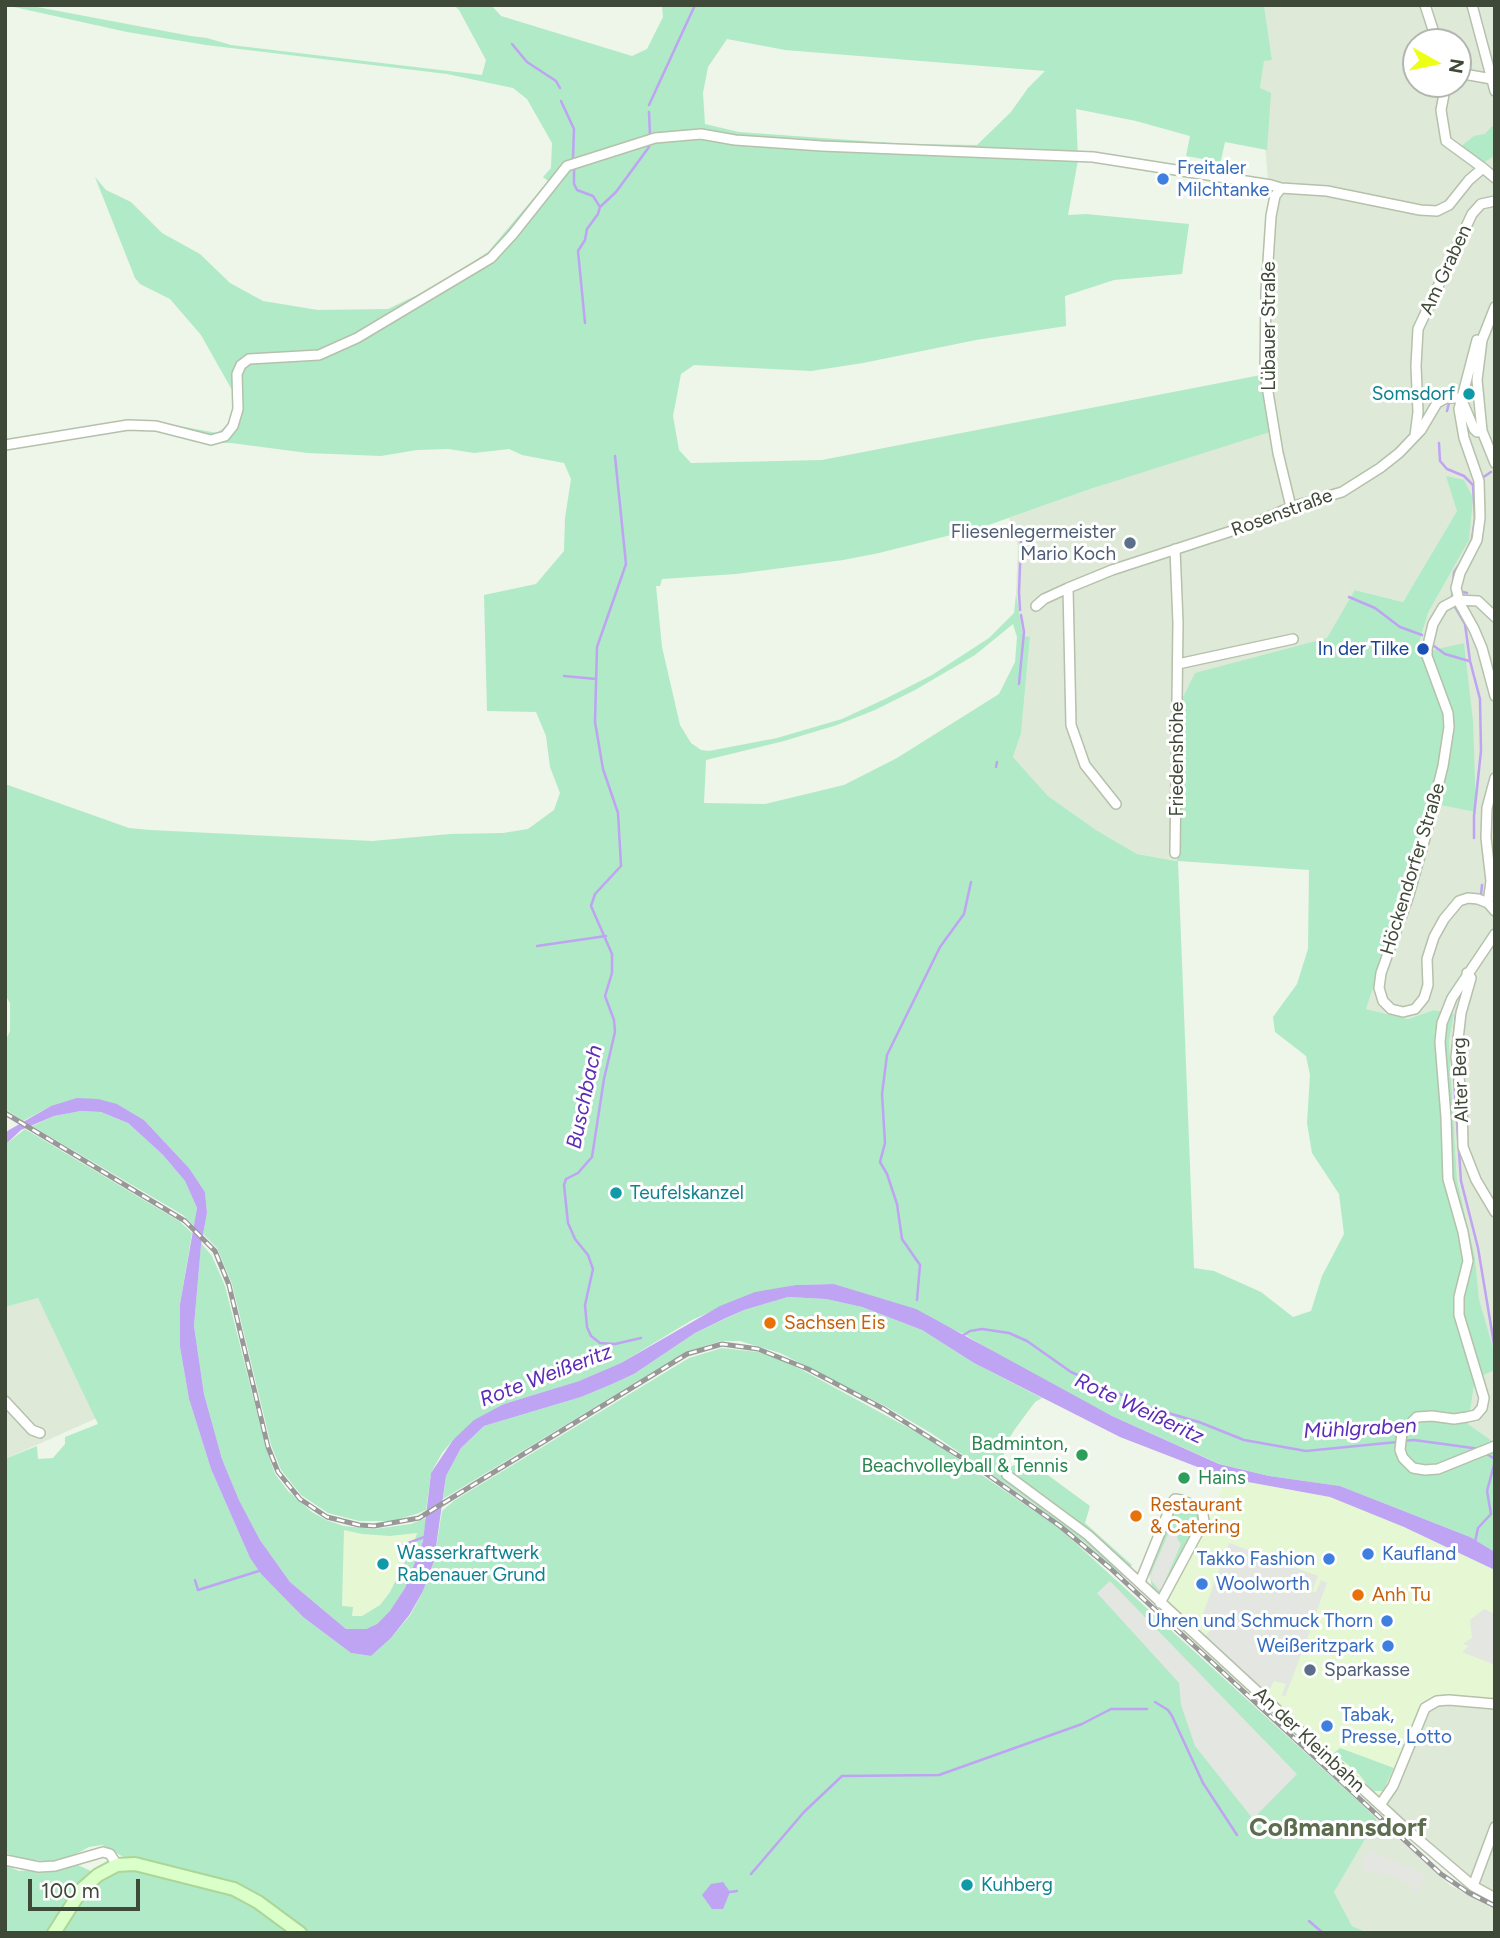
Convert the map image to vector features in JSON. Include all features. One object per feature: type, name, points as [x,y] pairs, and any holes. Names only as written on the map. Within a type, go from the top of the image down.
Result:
[{"type":"main road","points":[[55,1929],[82,1889],[98,1875],[117,1865],[135,1864],[223,1884],[258,1902],[300,1933]]},
{"type":"street","points":[[1425,5],[1432,28]]},
{"type":"street","points":[[1472,5],[1495,91]]},
{"type":"street","points":[[1472,75],[1492,79]]},
{"type":"street","points":[[1443,98],[1441,110],[1446,141],[1495,178]]},
{"type":"street","points":[[5,445],[128,425],[156,426],[211,440],[225,436],[233,426],[238,408],[237,374],[241,365],[249,359],[318,355],[357,338],[491,258],[567,166],[654,138],[701,134],[735,140],[822,146],[1093,157],[1281,188],[1327,191],[1420,211],[1437,211],[1449,205],[1469,180],[1483,168]]},
{"type":"street","name":"Lübauer Straße","points":[[1281,188],[1275,196],[1271,216],[1266,292],[1265,374],[1278,453],[1291,507]]},
{"type":"street","name":"Am Graben","points":[[1414,438],[1418,412],[1418,329],[1472,214],[1481,204],[1495,201]]},
{"type":"street","points":[[1495,307],[1482,340],[1476,380],[1482,431],[1495,463]]},
{"type":"street","points":[[1477,340],[1459,409],[1479,481],[1480,518],[1477,540],[1460,572],[1455,600],[1477,635],[1495,696]]},
{"type":"street","name":"Rosenstraße","points":[[1036,606],[1044,599],[1112,570],[1250,525],[1291,507],[1342,492],[1380,468],[1414,438],[1437,403],[1446,398],[1461,398]]},
{"type":"street","points":[[1461,398],[1474,429],[1477,432],[1482,431]]},
{"type":"street","name":"Friedenshöhe","points":[[1175,549],[1178,664],[1175,853]]},
{"type":"street","points":[[1068,588],[1071,725],[1086,765],[1116,804]]},
{"type":"street","points":[[1455,600],[1478,601],[1495,617]]},
{"type":"street","name":"Höckendorfer Straße","points":[[1455,600],[1443,607],[1433,624],[1427,649],[1429,662],[1448,713],[1449,727],[1443,766],[1425,838],[1408,898],[1381,973],[1379,988],[1383,1001],[1391,1009],[1403,1012],[1415,1009],[1424,998],[1428,985],[1427,959],[1434,937],[1451,909],[1459,901],[1468,898],[1478,899],[1491,907]]},
{"type":"street","points":[[1178,664],[1293,639]]},
{"type":"street","points":[[1491,907],[1486,838],[1487,808],[1495,778]]},
{"type":"street","points":[[1495,934],[1452,998],[1442,1023],[1440,1042],[1448,1179],[1468,1261],[1459,1297],[1459,1315],[1484,1398],[1482,1408],[1476,1415],[1454,1419],[1417,1417],[1404,1428],[1400,1437],[1400,1450],[1403,1458],[1413,1468],[1425,1470],[1437,1469],[1495,1446]]},
{"type":"street","name":"Alter Berg","points":[[1467,974],[1471,978],[1461,1013],[1456,1057],[1462,1099],[1463,1147],[1476,1180],[1495,1212]]},
{"type":"street","points":[[5,1401],[32,1430],[40,1433]]},
{"type":"street","name":"An der Kleinbahn","points":[[1007,1475],[1088,1535],[1380,1805],[1473,1886],[1495,1898]]},
{"type":"street","points":[[1140,1582],[1175,1499],[1202,1509],[1204,1521],[1160,1603]]},
{"type":"street","points":[[1380,1805],[1393,1786],[1424,1708],[1437,1701],[1449,1700],[1495,1704]]},
{"type":"street","points":[[1473,1886],[1495,1827]]},
{"type":"street","points":[[5,1860],[38,1867],[55,1866],[103,1852],[110,1854],[117,1865]]},
{"type":"shaded area","points":[[5,5],[37,7],[207,38],[231,45],[482,75],[486,60],[454,5],[491,5],[501,16],[632,56],[647,49],[663,17],[662,5],[1264,5],[1272,60],[1264,61],[1260,88],[1271,93],[1267,150],[1225,142],[1220,165],[1186,156],[1190,136],[1136,121],[1076,109],[1078,160],[1068,215],[1086,214],[1189,224],[1182,274],[1114,280],[1065,296],[1066,326],[811,371],[694,365],[681,374],[673,416],[679,450],[691,463],[822,460],[1261,375],[1270,432],[1093,488],[983,527],[879,553],[736,574],[662,579],[660,586],[656,586],[662,647],[680,725],[691,743],[701,750],[709,751],[777,738],[842,719],[932,675],[989,638],[1014,613],[1016,594],[1023,636],[1030,637],[1021,733],[1013,757],[1048,796],[1096,830],[1137,854],[1177,861],[1182,699],[1195,673],[1327,638],[1355,590],[1403,602],[1457,511],[1446,476],[1464,480],[1473,498],[1469,540],[1428,613],[1416,654],[1464,643],[1473,721],[1476,812],[1440,805],[1417,889],[1407,887],[1366,1009],[1408,1019],[1434,1010],[1454,1014],[1449,1042],[1457,1180],[1475,1257],[1479,1299],[1495,1354],[1495,1370],[1475,1379],[1468,1424],[1495,1443],[1495,1552],[1470,1537],[1340,1486],[1269,1476],[1220,1464],[1112,1416],[1018,1367],[964,1334],[875,1297],[834,1284],[796,1285],[743,1297],[692,1320],[621,1363],[579,1381],[504,1404],[453,1440],[442,1453],[431,1473],[426,1510],[419,1513],[393,1521],[359,1521],[328,1513],[301,1495],[281,1470],[271,1445],[232,1284],[217,1248],[203,1234],[207,1213],[205,1192],[189,1168],[144,1120],[117,1104],[51,1106],[23,1121],[5,1109],[5,1042],[10,1031],[10,1003],[5,995],[5,784],[129,828],[150,830],[372,841],[528,829],[554,810],[560,793],[550,767],[546,736],[536,712],[487,711],[484,595],[536,584],[564,551],[565,518],[571,479],[564,463],[522,455],[509,449],[474,453],[448,449],[417,450],[381,456],[308,453],[211,443],[141,428],[5,442],[128,421],[158,422],[217,433],[228,425],[232,414],[232,390],[201,335],[170,299],[140,284],[135,278],[95,177],[106,190],[131,202],[162,233],[200,254],[230,283],[263,301],[318,310],[388,309],[436,286],[488,252],[548,181],[543,177],[551,168],[552,143],[527,99],[513,88],[447,74],[206,45],[127,32]],"holes":[[[727,39],[785,50],[1045,71],[1028,88],[1011,112],[977,145],[906,144],[739,132],[705,124],[703,93],[708,67]],[[1013,624],[1017,637],[1015,662],[999,694],[897,758],[844,785],[765,804],[704,803],[706,760],[837,725],[915,690],[975,655]],[[1178,861],[1309,870],[1308,949],[1297,984],[1273,1017],[1275,1032],[1306,1056],[1310,1075],[1307,1123],[1312,1153],[1339,1194],[1344,1234],[1322,1276],[1311,1311],[1293,1317],[1261,1292],[1214,1271],[1194,1268]]]},
{"type":"shaded area","points":[[1264,5],[1495,5],[1495,1354],[1479,1299],[1475,1257],[1457,1180],[1449,1042],[1454,1015],[1434,1010],[1408,1019],[1366,1009],[1407,886],[1417,889],[1440,805],[1476,811],[1416,655],[1428,613],[1469,540],[1457,511],[1403,602],[1356,590],[1327,639],[1311,642],[1181,797],[1178,861],[1137,854],[1096,830],[1048,796],[1013,757],[1021,732],[1030,638],[1023,636],[1016,594],[1018,546],[1009,518],[1093,488],[1261,375],[1261,305],[1269,190],[1260,88],[1264,60],[1272,59]]},
{"type":"shaded area","points":[[1495,126],[1495,155],[1482,164],[1459,148],[1474,136],[1485,134]]},
{"type":"shaded area","points":[[77,1098],[98,1099],[117,1104],[144,1120],[189,1168],[205,1192],[207,1213],[201,1245],[194,1326],[204,1394],[222,1459],[260,1540],[290,1582],[346,1629],[366,1629],[377,1624],[390,1611],[405,1588],[423,1541],[431,1473],[453,1440],[474,1420],[504,1404],[579,1381],[621,1363],[720,1306],[755,1292],[796,1285],[834,1284],[916,1309],[1112,1416],[1219,1464],[1269,1476],[1340,1486],[1470,1537],[1495,1552],[1495,1570],[1404,1527],[1330,1497],[1226,1478],[1120,1437],[974,1363],[922,1330],[862,1307],[826,1299],[788,1297],[744,1310],[695,1333],[634,1374],[610,1385],[581,1397],[484,1426],[461,1448],[446,1476],[434,1561],[423,1591],[410,1614],[391,1638],[371,1656],[351,1653],[303,1617],[261,1574],[250,1558],[211,1469],[189,1399],[180,1347],[180,1304],[197,1208],[185,1181],[163,1155],[128,1123],[101,1112],[81,1111],[54,1116],[21,1130],[5,1145],[5,1133],[9,1130],[51,1106]]},
{"type":"shaded area","points":[[81,1111],[101,1112],[128,1123],[163,1155],[185,1181],[197,1208],[194,1226],[183,1215],[32,1126],[54,1116]]},
{"type":"shaded area","points":[[25,1129],[179,1221],[192,1233],[180,1304],[180,1347],[189,1399],[211,1469],[250,1558],[261,1574],[303,1617],[351,1653],[371,1656],[411,1614],[434,1561],[442,1511],[455,1500],[689,1358],[722,1348],[758,1352],[778,1358],[806,1372],[929,1439],[1059,1528],[1377,1819],[1334,1892],[1352,1926],[1368,1933],[306,1933],[265,1903],[129,1860],[102,1845],[89,1847],[53,1862],[16,1858],[5,1852],[5,1459],[37,1446],[38,1459],[53,1458],[65,1444],[65,1437],[98,1424],[38,1298],[5,1307],[5,1145]]},
{"type":"shaded area","points":[[201,1243],[212,1256],[225,1286],[266,1448],[275,1474],[288,1491],[312,1512],[344,1526],[374,1529],[411,1524],[426,1518],[423,1541],[405,1588],[390,1612],[377,1624],[366,1629],[346,1629],[290,1582],[260,1540],[222,1459],[204,1394],[194,1326]],"holes":[[[344,1530],[390,1536],[417,1533],[390,1592],[380,1605],[362,1616],[352,1616],[353,1607],[342,1606]]]},
{"type":"shaded area","points":[[788,1297],[826,1299],[862,1307],[922,1330],[974,1363],[1042,1398],[1035,1402],[1005,1445],[1005,1465],[1030,1462],[1090,1506],[1085,1523],[1132,1565],[1122,1576],[1083,1541],[1026,1498],[931,1433],[885,1406],[780,1353],[740,1341],[721,1341],[686,1352],[443,1499],[446,1476],[461,1448],[484,1426],[581,1397],[610,1385],[634,1374],[695,1333],[744,1310]]},
{"type":"shaded area","points":[[38,1298],[97,1418],[5,1459],[5,1307]]},
{"type":"shaded area","points":[[1495,1370],[1495,1443],[1468,1424],[1475,1379]]},
{"type":"shaded area","points":[[1226,1478],[1330,1497],[1404,1527],[1495,1570],[1495,1705],[1427,1702],[1379,1810],[1335,1769],[1332,1771],[1161,1612],[1213,1512]]},
{"type":"shaded area","points":[[1180,1504],[1196,1511],[1200,1517],[1163,1591],[1158,1593],[1152,1587],[1149,1573],[1174,1507]]},
{"type":"shaded area","points":[[344,1529],[362,1534],[390,1536],[417,1533],[390,1592],[380,1605],[362,1616],[352,1616],[342,1606]]},
{"type":"shaded area","points":[[1178,1531],[1177,1538],[1181,1544],[1159,1590],[1149,1578],[1169,1532]]},
{"type":"shaded area","points":[[1229,1543],[1318,1576],[1312,1591],[1316,1593],[1321,1580],[1327,1583],[1312,1624],[1305,1622],[1303,1628],[1310,1631],[1285,1697],[1282,1695],[1286,1684],[1274,1681],[1268,1693],[1205,1636],[1211,1630],[1201,1619]]},
{"type":"shaded area","points":[[1110,1581],[1297,1774],[1253,1819],[1195,1746],[1181,1705],[1179,1683],[1097,1593]]},
{"type":"shaded area","points":[[1484,1609],[1495,1614],[1495,1665],[1462,1652],[1469,1646],[1463,1644],[1472,1638],[1470,1620]]},
{"type":"shaded area","points":[[1427,1702],[1495,1705],[1495,1903],[1461,1886],[1463,1883],[1379,1810]]},
{"type":"shaded area","points":[[1340,1748],[1394,1768],[1383,1791],[1372,1791],[1359,1774],[1334,1753]]},
{"type":"shaded area","points":[[1377,1819],[1451,1886],[1495,1909],[1495,1933],[1368,1933],[1352,1926],[1334,1892]]},
{"type":"shaded area","points":[[1369,1849],[1425,1875],[1417,1894],[1411,1891],[1412,1886],[1382,1872],[1379,1877],[1361,1868]]},
{"type":"shaded area","points":[[5,1865],[19,1871],[78,1865],[95,1873],[50,1933],[5,1933]]},
{"type":"shaded area","points":[[127,1868],[236,1893],[295,1933],[58,1933],[83,1894],[102,1876]]},
{"type":"shaded area","points":[[723,1882],[730,1892],[723,1909],[712,1909],[702,1895],[711,1884]]},
{"type":"waterway","points":[[649,105],[695,5]]},
{"type":"waterway","points":[[512,44],[527,62],[556,81],[560,88]]},
{"type":"waterway","points":[[561,101],[574,129],[573,158]]},
{"type":"waterway","points":[[649,112],[650,135]]},
{"type":"waterway","points":[[600,207],[616,192],[649,147]]},
{"type":"waterway","points":[[574,168],[574,184],[577,190],[593,196],[600,207],[578,251],[585,323]]},
{"type":"waterway","points":[[1447,411],[1449,403]]},
{"type":"waterway","points":[[1489,437],[1495,450]]},
{"type":"waterway","points":[[1439,443],[1440,461],[1447,469],[1464,476],[1473,485],[1475,519],[1467,550]]},
{"type":"waterway","name":"Buschbach","points":[[615,456],[626,564],[597,647],[595,722],[603,769],[618,813],[621,866],[595,894],[591,906],[612,954],[612,973],[605,996],[614,1020],[615,1032],[604,1079],[592,1157],[578,1173],[566,1179],[564,1185],[568,1223],[575,1239],[588,1255],[593,1269],[585,1305],[587,1327],[591,1336],[600,1343],[615,1344],[641,1338]]},
{"type":"waterway","points":[[1482,478],[1491,472]]},
{"type":"waterway","points":[[1020,610],[1021,539]]},
{"type":"waterway","points":[[1452,599],[1454,572],[1461,562]]},
{"type":"waterway","points":[[1463,592],[1467,593]]},
{"type":"waterway","points":[[1349,597],[1375,608],[1400,627],[1422,635]]},
{"type":"waterway","points":[[1454,605],[1465,624],[1470,661],[1480,699],[1481,751],[1474,838]]},
{"type":"waterway","points":[[1019,684],[1024,632],[1021,615]]},
{"type":"waterway","points":[[1434,646],[1445,654],[1469,661]]},
{"type":"waterway","points":[[564,676],[596,679]]},
{"type":"waterway","points":[[996,767],[997,762]]},
{"type":"waterway","points":[[917,1300],[920,1265],[902,1239],[897,1204],[880,1162],[885,1143],[882,1094],[887,1055],[940,947],[964,914],[971,882]]},
{"type":"waterway","points":[[1481,895],[1482,885]]},
{"type":"waterway","points":[[537,946],[606,936]]},
{"type":"waterway","points":[[1452,1057],[1456,1015]]},
{"type":"waterway","points":[[1453,1063],[1461,1181],[1478,1248],[1495,1350]]},
{"type":"waterway","name":"Mühlgraben","points":[[962,1336],[982,1329],[1009,1333],[1027,1341],[1071,1372],[1151,1408],[1199,1422],[1244,1440],[1306,1451],[1397,1442]]},
{"type":"waterway","name":"Mühlgraben","points":[[1403,1441],[1414,1440],[1480,1449]]},
{"type":"waterway","name":"Mühlgraben","points":[[1485,1453],[1495,1459]]},
{"type":"waterway","points":[[1475,1542],[1478,1528],[1491,1514],[1487,1491],[1495,1461]]},
{"type":"waterway","points":[[400,1546],[427,1536]]},
{"type":"waterway","points":[[195,1580],[198,1590],[262,1570]]},
{"type":"waterway","points":[[1155,1702],[1172,1716],[1203,1783],[1237,1835]]},
{"type":"waterway","points":[[751,1874],[804,1812],[842,1776],[939,1775],[1082,1724],[1111,1709],[1147,1709]]},
{"type":"waterway","points":[[730,1892],[737,1891]]},
{"type":"waterway","points":[[1309,1921],[1323,1933]]},
{"type":"railway","points":[[5,1113],[185,1221],[215,1251],[229,1285],[268,1447],[278,1472],[300,1499],[327,1517],[374,1526],[419,1518],[687,1354],[722,1344],[758,1349],[808,1369],[884,1409],[978,1468],[1060,1526],[1110,1568],[1441,1874],[1495,1906]]},
{"type":"place","name":"Freitaler Milchtanke","points":[[1163,179]]},
{"type":"place","name":"Somsdorf","points":[[1469,394]]},
{"type":"place","name":"Fliesenlegermeister Mario Koch","points":[[1130,543]]},
{"type":"place","name":"In der Tilke","points":[[1423,649]]},
{"type":"place","name":"Teufelskanzel","points":[[616,1193]]},
{"type":"place","name":"Sachsen Eis","points":[[770,1323]]},
{"type":"place","name":"Badminton, Beachvolleyball & Tennis","points":[[1082,1455]]},
{"type":"place","name":"Hains","points":[[1184,1478]]},
{"type":"place","name":"Restaurant & Catering","points":[[1136,1516]]},
{"type":"place","name":"Kaufland","points":[[1368,1554]]},
{"type":"place","name":"Takko Fashion","points":[[1329,1559]]},
{"type":"place","name":"Wasserkraftwerk Rabenauer Grund","points":[[383,1564]]},
{"type":"place","name":"Woolworth","points":[[1202,1584]]},
{"type":"place","name":"Anh Tu","points":[[1358,1595]]},
{"type":"place","name":"Uhren und Schmuck Thorn","points":[[1387,1621]]},
{"type":"place","name":"Weißeritzpark","points":[[1388,1646]]},
{"type":"place","name":"Sparkasse","points":[[1310,1670]]},
{"type":"place","name":"Tabak, Presse, Lotto","points":[[1327,1726]]},
{"type":"place","name":"Kuhberg","points":[[967,1885]]},
{"type":"district","name":"Coßmannsdorf","points":[[1338,1828]]},
{"type":"water label","name":"Rote Weißeritz","points":[[546,1376]]},
{"type":"water label","name":"Rote Weißeritz","points":[[1139,1409]]}]
